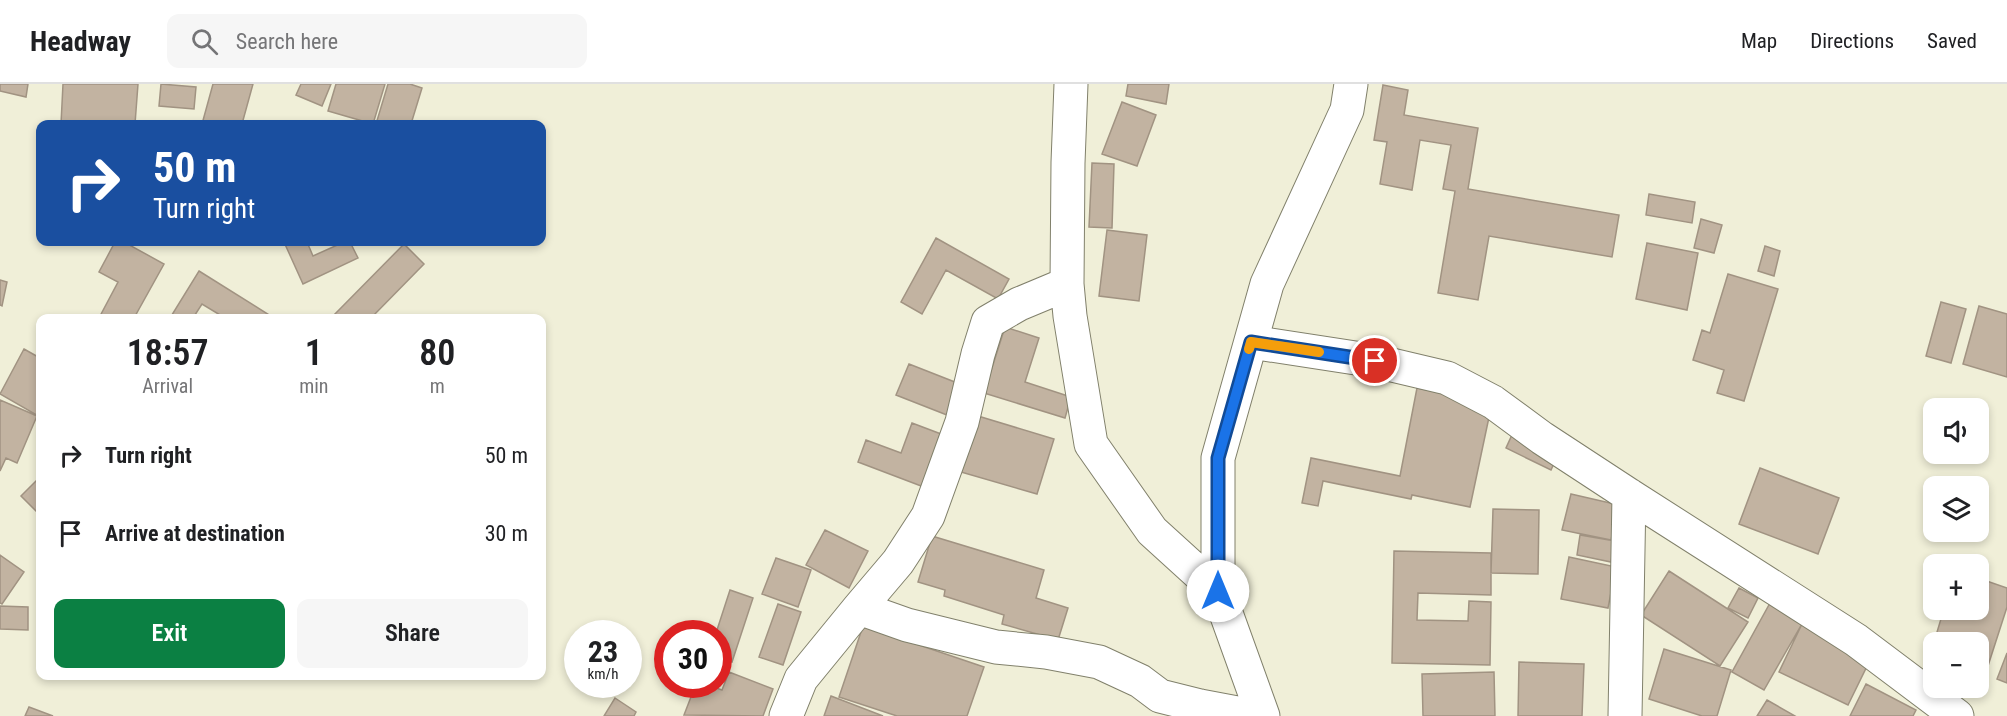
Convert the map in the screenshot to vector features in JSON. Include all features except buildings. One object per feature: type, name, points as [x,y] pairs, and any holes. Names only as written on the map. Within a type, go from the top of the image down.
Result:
[{"type":"street","points":[[1071,84],[1067,284],[1091,444],[1152,531],[1218,591]]},
{"type":"street","points":[[1263,716],[1218,591],[1218,458],[1267,284],[1347,110],[1351,84]]},
{"type":"street","points":[[786,716],[801,679],[898,562],[928,516],[962,422],[988,322],[1019,304],[1067,284]]},
{"type":"street","points":[[1251,342],[1375,361],[1447,378],[1493,402],[1542,438],[1856,640],[1952,714]]},
{"type":"street","points":[[1625,716],[1629,495]]},
{"type":"street","points":[[859,608],[907,625],[996,647],[1046,652],[1099,662],[1140,681],[1160,696],[1253,716]]},
{"type":"slow traffic","points":[[1249,349],[1251,342],[1319,352]]},
{"type":"route","points":[[1218,591],[1218,458],[1251,342],[1375,361]]}]
